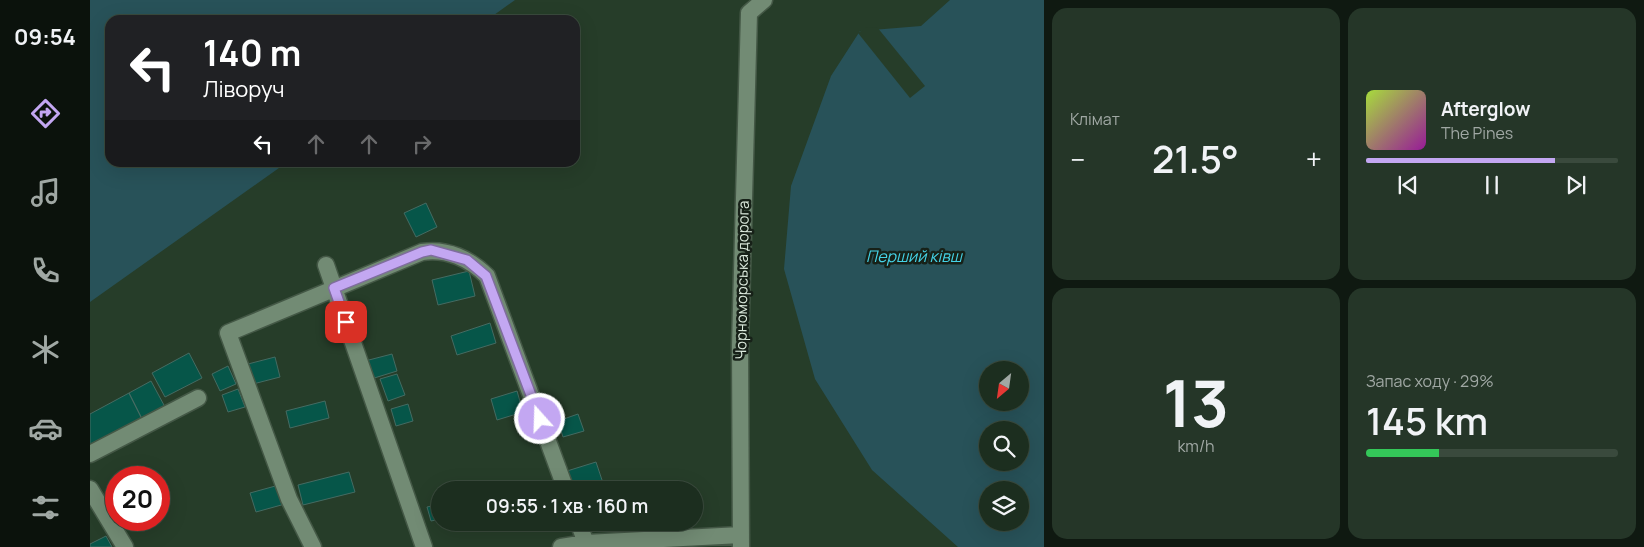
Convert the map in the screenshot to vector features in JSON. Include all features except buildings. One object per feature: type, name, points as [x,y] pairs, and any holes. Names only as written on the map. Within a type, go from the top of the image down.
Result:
[{"type":"street","name":"Чорноморська дорога","points":[[741,541],[740,346],[749,13],[764,0]]},
{"type":"street","points":[[313,547],[290,499],[228,333],[422,252],[431,250],[467,260],[477,266],[486,276],[563,481]]},
{"type":"street","points":[[326,265],[424,547]]},
{"type":"street","points":[[90,454],[198,398]]},
{"type":"street","points":[[90,489],[125,547]]},
{"type":"street","points":[[581,531],[586,543]]},
{"type":"street","points":[[561,547],[586,543],[741,541]]},
{"type":"water","points":[[90,0],[515,0],[494,15],[105,15],[105,167],[280,167],[90,302]]},
{"type":"water","name":"Перший ківш","points":[[950,0],[1044,0],[1044,547],[958,547],[872,470],[815,379],[784,269],[791,186],[831,76],[860,31],[921,26]]},
{"type":"pier","points":[[877,27],[925,86],[910,98],[858,33],[865,28]]},
{"type":"route","points":[[346,322],[334,288],[431,250],[467,260],[477,266],[486,276],[540,419]]}]
